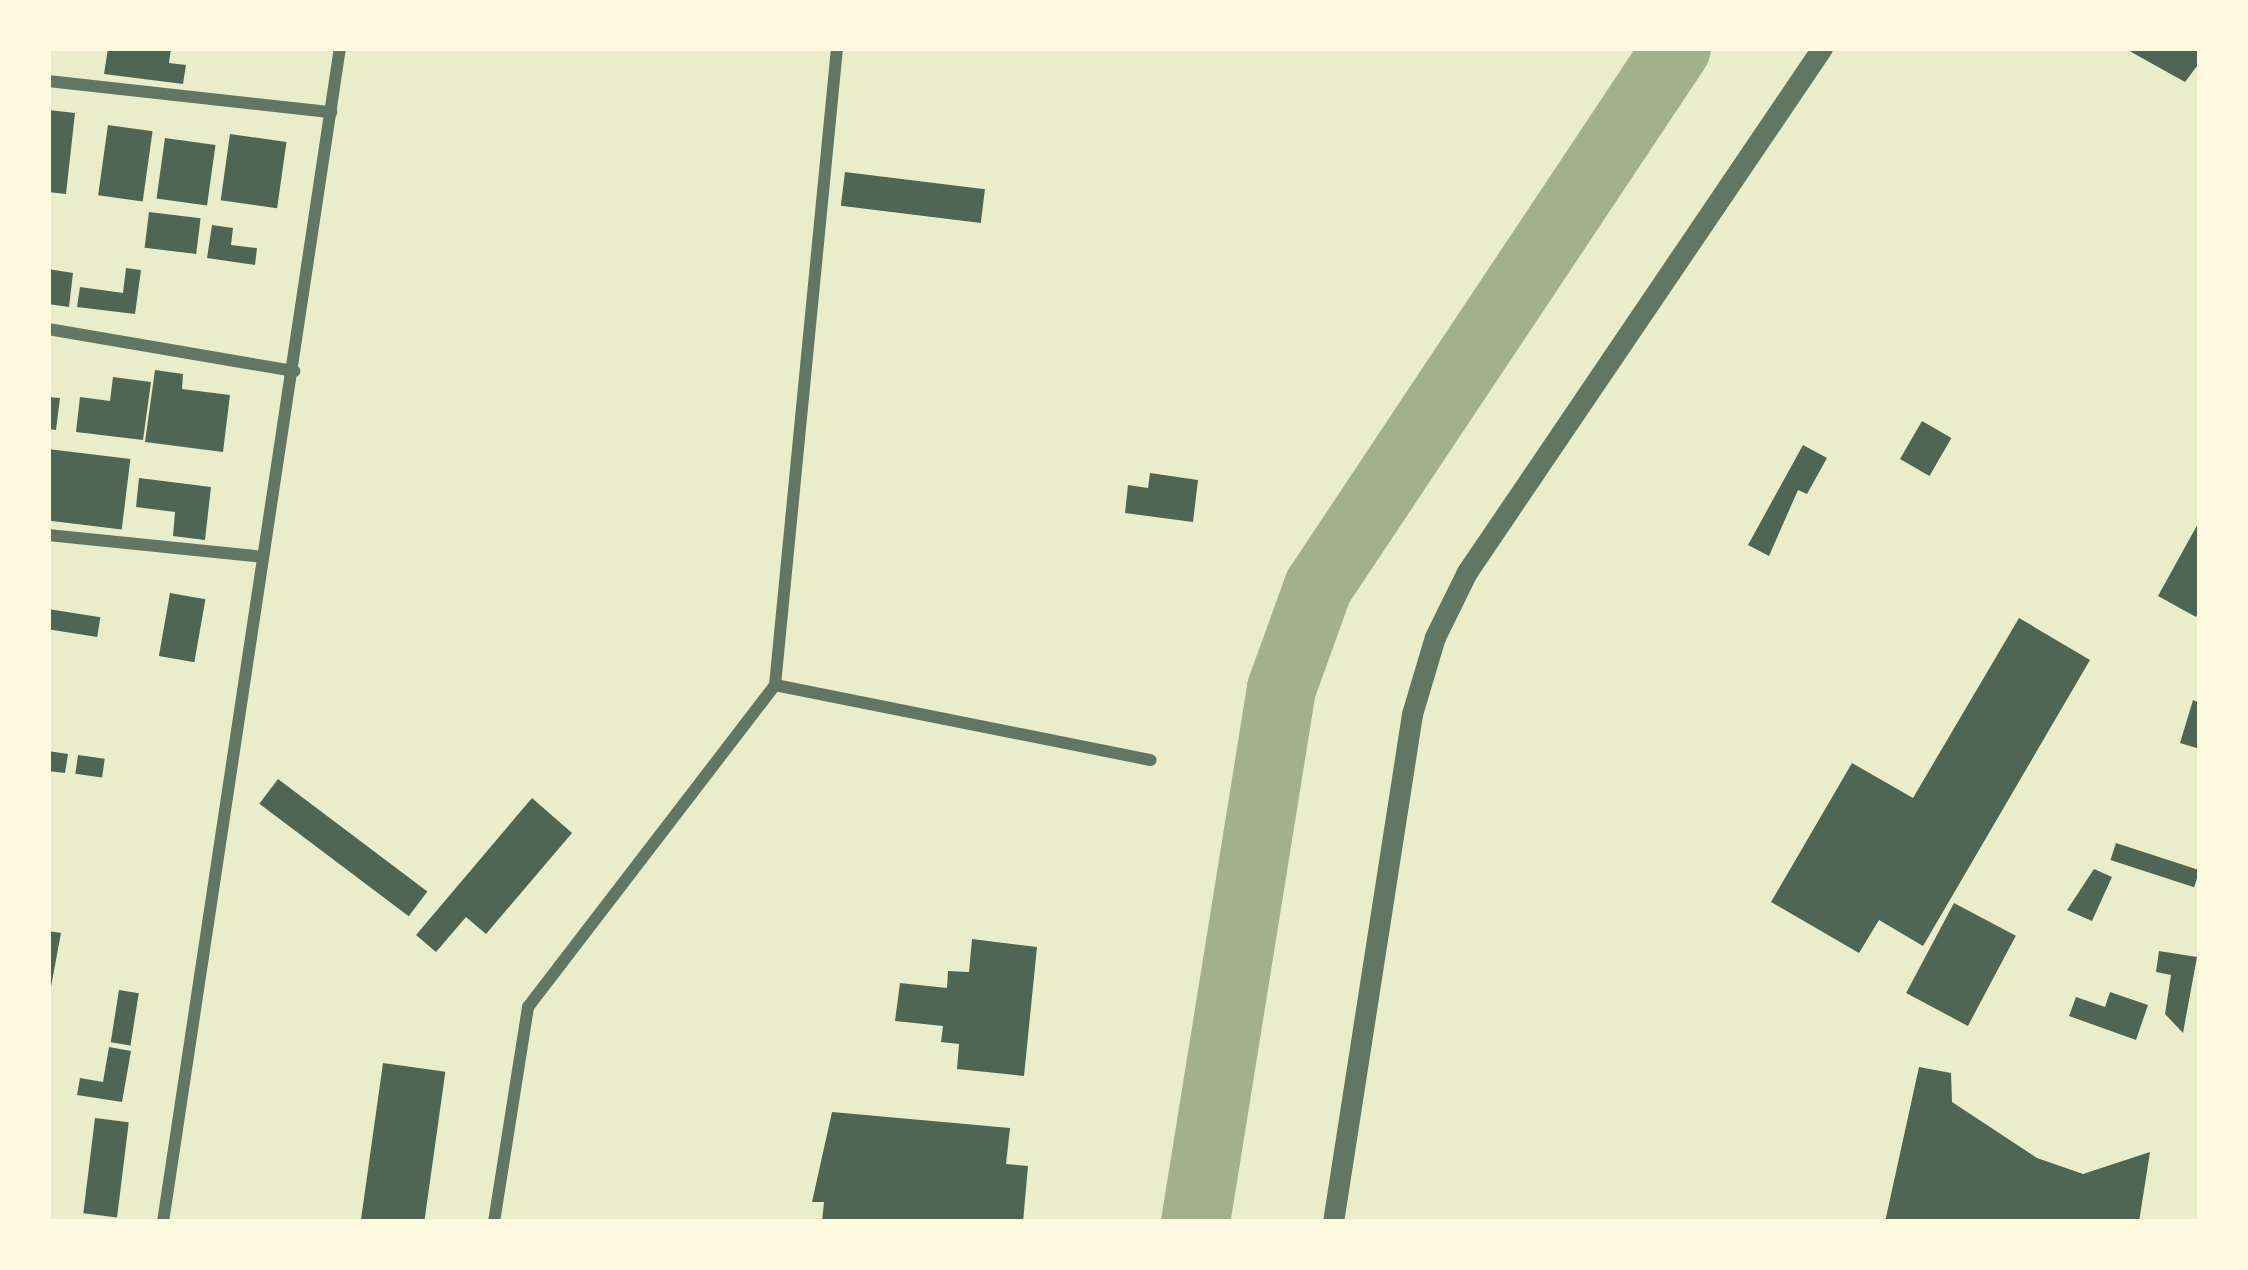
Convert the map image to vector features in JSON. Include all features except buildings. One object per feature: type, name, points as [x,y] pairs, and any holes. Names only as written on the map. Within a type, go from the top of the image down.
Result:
[{"type":"street","points":[[163,1222],[340,48]]},
{"type":"street","points":[[494,1222],[528,1007],[775,685],[837,48]]},
{"type":"street","points":[[1333,1222],[1412,714],[1435,638],[1478,554],[1822,48]]},
{"type":"street","points":[[48,81],[332,112]]},
{"type":"street","points":[[48,328],[294,371]]},
{"type":"street","points":[[48,535],[263,557]]},
{"type":"street","points":[[775,685],[1151,760]]},
{"type":"waterway","points":[[1195,1222],[1281,688],[1318,586],[1676,48]]}]
